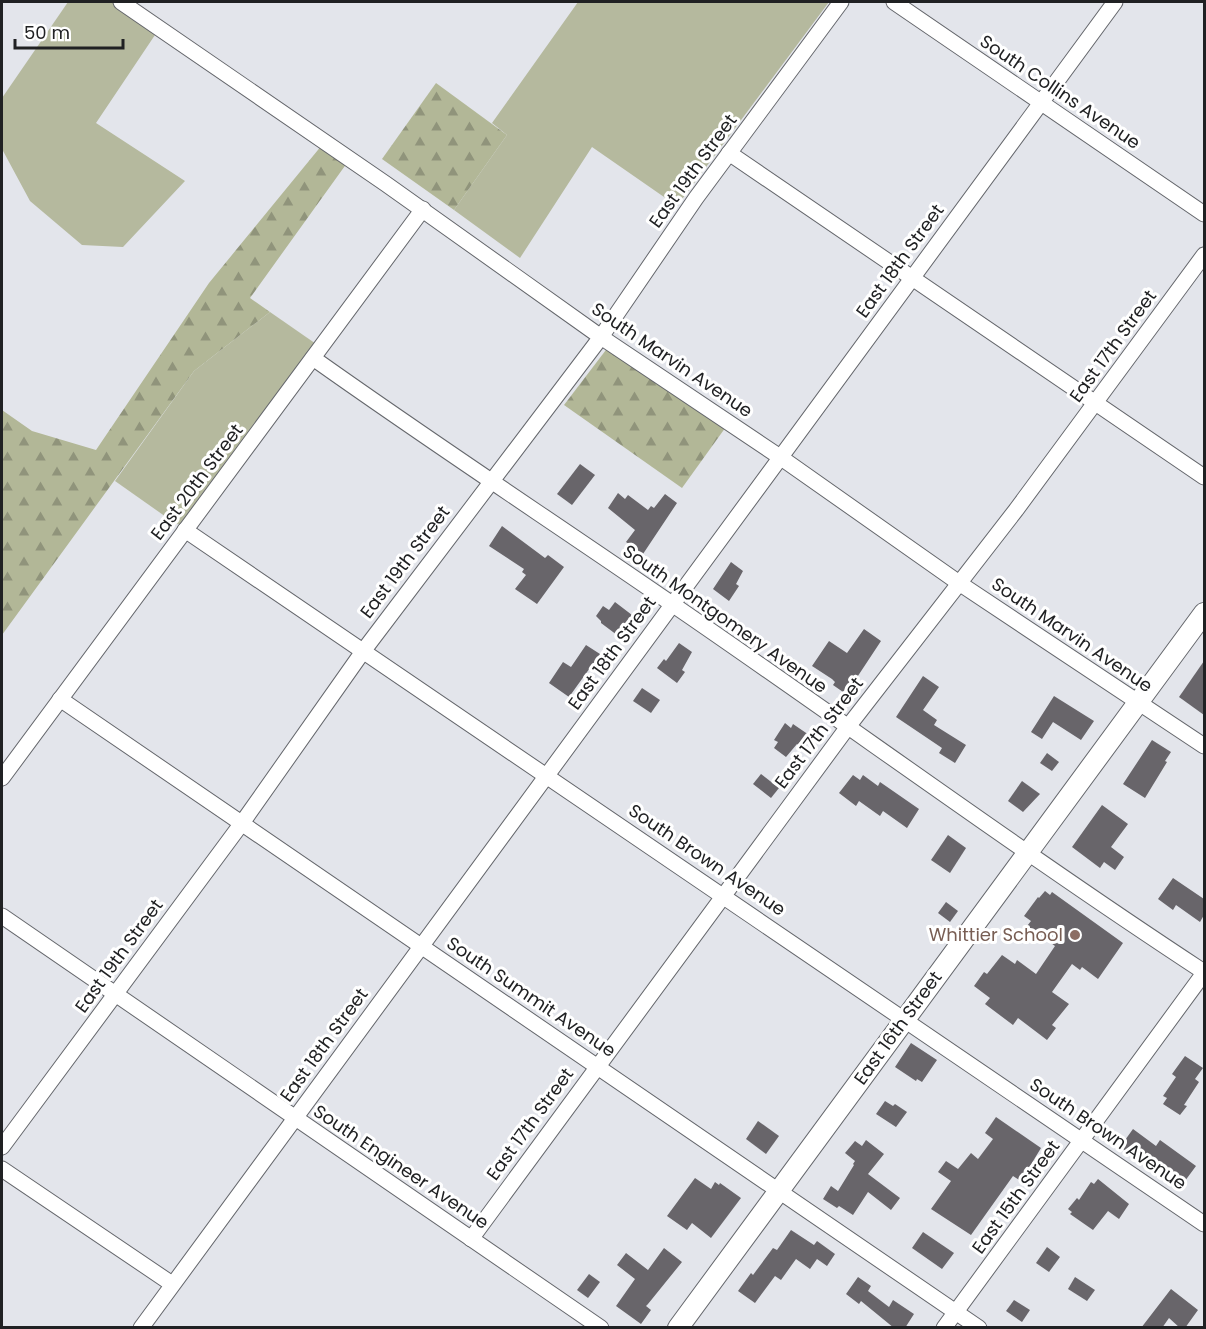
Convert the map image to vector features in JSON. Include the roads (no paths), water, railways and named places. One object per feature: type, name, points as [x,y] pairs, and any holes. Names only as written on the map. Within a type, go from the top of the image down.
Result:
[{"type":"street","name":"South Marvin Avenue","points":[[121,2],[423,209],[601,337],[780,457],[959,583],[1204,746]]},
{"type":"street","name":"East 19th Street","points":[[2,1148],[242,823],[364,650],[601,337],[729,153],[841,2]]},
{"type":"street","name":"South Collins Avenue","points":[[894,2],[1204,214]]},
{"type":"street","name":"East 18th Street","points":[[141,1328],[1114,2]]},
{"type":"street","points":[[729,153],[1204,477]]},
{"type":"street","name":"East 20th Street","points":[[2,778],[423,209]]},
{"type":"street","name":"East 17th Street","points":[[471,1239],[847,728],[1095,403],[1204,255]]},
{"type":"street","name":"South Montgomery Avenue","points":[[313,358],[672,604],[1028,853],[1204,972]]},
{"type":"street","name":"South Brown Avenue","points":[[185,530],[547,774],[1204,1224]]},
{"type":"street","name":"East 16th Street","points":[[678,1328],[1204,613]]},
{"type":"street","name":"South Summit Avenue","points":[[60,699],[979,1328]]},
{"type":"street","name":"South Engineer Avenue","points":[[2,916],[601,1328]]},
{"type":"street","name":"East 15th Street","points":[[944,1328],[1204,972]]},
{"type":"street","points":[[2,1169],[172,1284]]},
{"type":"place","name":"Whittier School","points":[[1075,935]]}]
